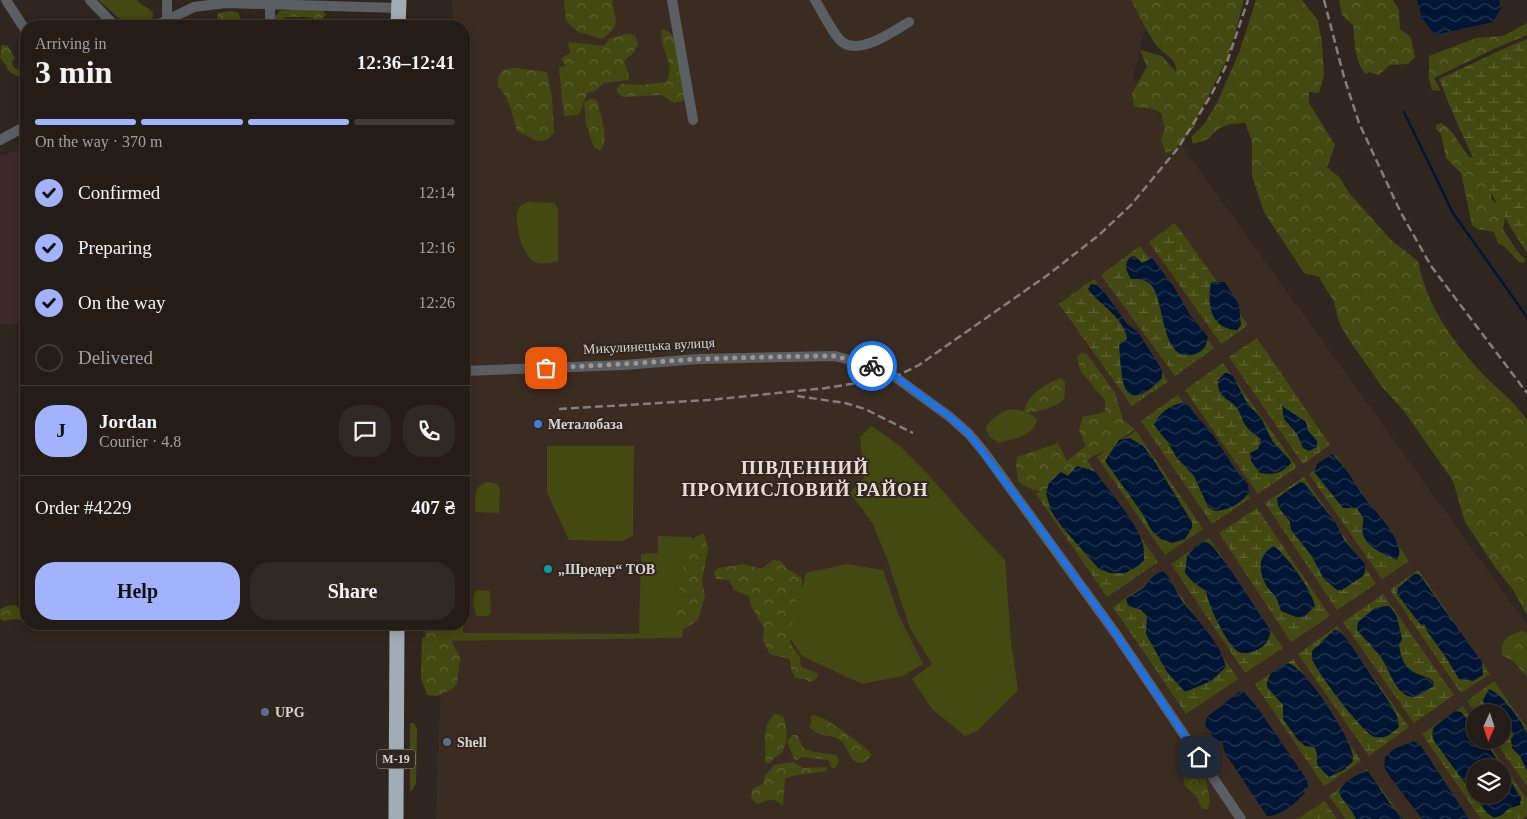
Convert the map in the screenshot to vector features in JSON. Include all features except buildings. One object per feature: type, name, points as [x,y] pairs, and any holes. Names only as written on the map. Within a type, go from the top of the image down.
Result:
[{"type":"highway","points":[[398,20],[399,4]]},
{"type":"highway","name":"М-19","points":[[396,819],[397,630]]},
{"type":"street","points":[[6,0],[20,22]]},
{"type":"street","points":[[90,0],[109,20]]},
{"type":"street","points":[[167,0],[167,20]]},
{"type":"street","points":[[672,0],[693,120]]},
{"type":"street","points":[[814,0],[840,41],[854,46],[867,45],[909,22]]},
{"type":"street","points":[[270,2],[270,20]]},
{"type":"street","points":[[172,20],[194,7],[224,3],[399,4]]},
{"type":"street","points":[[0,140],[20,129]]},
{"type":"street","name":"Микулинецька вулиця","points":[[470,371],[698,359],[835,356],[876,368],[896,377],[950,417],[969,434],[1116,634],[1241,819]]},
{"type":"shaded area","points":[[452,0],[1152,0],[1133,78],[1527,625],[1527,819],[436,819],[443,630],[470,630],[470,20],[453,20]]},
{"type":"shaded area","points":[[20,150],[20,324],[0,324],[0,156]]},
{"type":"green space","points":[[98,0],[137,0],[153,13],[152,19],[150,20],[121,20]]},
{"type":"green space","points":[[564,0],[612,0],[615,26],[602,39],[578,32],[566,21]]},
{"type":"green space","points":[[1131,0],[1244,0],[1229,55],[1195,122],[1196,125],[1174,150],[1166,153],[1161,140],[1165,128],[1161,113],[1151,108],[1134,107],[1132,93],[1147,67],[1140,50],[1162,56],[1176,72],[1176,67],[1172,60],[1152,40]]},
{"type":"green space","points":[[1256,0],[1302,0],[1318,21],[1322,43],[1324,75],[1319,93],[1309,92],[1309,103],[1335,145],[1327,167],[1339,177],[1350,194],[1391,240],[1418,261],[1427,292],[1451,335],[1471,361],[1517,407],[1527,420],[1527,615],[1513,590],[1465,522],[1453,481],[1404,411],[1382,387],[1346,335],[1339,322],[1334,302],[1319,277],[1304,273],[1264,212],[1252,176],[1252,141],[1245,123],[1230,124],[1218,129],[1208,139],[1193,144],[1191,137],[1204,124],[1217,103],[1240,50]]},
{"type":"green space","points":[[1339,0],[1393,0],[1399,10],[1400,29],[1411,37],[1415,57],[1408,64],[1390,65],[1379,75],[1369,72],[1366,74],[1359,64],[1357,57],[1353,25],[1342,15]]},
{"type":"green space","points":[[323,10],[326,15],[320,20],[306,17],[285,17],[284,20],[275,20],[275,16],[280,11]]},
{"type":"green space","points":[[232,11],[239,13],[240,20],[217,20],[218,13]]},
{"type":"green space","points":[[1527,23],[1527,35],[1434,78],[1441,91],[1432,90],[1429,79],[1429,56],[1476,38],[1503,36]]},
{"type":"green space","points":[[662,29],[669,32],[676,40],[685,97],[683,101],[674,103],[662,95],[623,97],[617,92],[617,88],[622,84],[641,85],[666,82],[670,70],[662,43]]},
{"type":"green space","points":[[627,34],[635,35],[638,44],[633,53],[624,61],[629,76],[628,80],[604,83],[595,91],[587,93],[579,115],[564,116],[559,67],[566,66],[561,59],[570,53],[568,42],[604,46],[609,39]]},
{"type":"green space","points":[[1527,39],[1527,253],[1501,212],[1479,169],[1439,79]]},
{"type":"green space","points":[[1,45],[8,46],[15,58],[12,61],[14,68],[20,70],[20,76],[10,72],[0,58]]},
{"type":"green space","points":[[515,68],[547,72],[552,97],[554,133],[547,140],[537,141],[517,131],[508,101],[498,86],[498,77],[503,70]]},
{"type":"green space","points":[[590,99],[596,100],[598,104],[604,128],[604,141],[600,151],[594,147],[586,124],[584,103]]},
{"type":"green space","points":[[1441,123],[1453,134],[1469,157],[1479,158],[1491,184],[1491,199],[1506,210],[1503,230],[1525,259],[1524,263],[1519,262],[1505,247],[1498,243],[1494,232],[1477,229],[1472,225],[1461,173],[1446,158],[1441,134],[1436,129],[1436,125]]},
{"type":"green space","points":[[528,202],[555,203],[558,209],[558,261],[537,263],[531,259],[523,247],[518,230],[517,215],[520,206]]},
{"type":"green space","points":[[1175,223],[1248,325],[1221,344],[1149,242]]},
{"type":"green space","points":[[1140,246],[1214,348],[1175,376],[1101,275]]},
{"type":"green space","points":[[1094,279],[1168,381],[1132,406],[1059,304]]},
{"type":"green space","points":[[1257,338],[1330,445],[1303,464],[1229,357]]},
{"type":"green space","points":[[1081,353],[1086,354],[1090,358],[1115,393],[1123,420],[1135,429],[1119,440],[1116,449],[1093,456],[1058,485],[1040,491],[1030,488],[1018,481],[1017,457],[1058,443],[1067,461],[1086,446],[1079,430],[1083,417],[1105,412],[1105,401],[1080,370],[1077,357]]},
{"type":"green space","points":[[1223,363],[1297,467],[1258,494],[1185,390]]},
{"type":"green space","points":[[1061,378],[1065,382],[1064,398],[1062,401],[1045,409],[1028,413],[1024,412],[1033,395],[1049,383]]},
{"type":"green space","points":[[1178,395],[1250,498],[1212,524],[1141,421]]},
{"type":"green space","points":[[1011,409],[1032,415],[1037,420],[1035,426],[1027,434],[998,443],[989,436],[986,429],[996,416]]},
{"type":"green space","points":[[872,426],[901,447],[927,473],[1005,560],[1011,642],[1018,690],[977,731],[965,736],[932,709],[912,679],[932,664],[910,628],[873,524],[850,493],[864,478],[860,437]]},
{"type":"green space","points":[[1136,431],[1203,529],[1165,555],[1097,457]]},
{"type":"green space","points":[[547,446],[634,446],[633,536],[622,541],[569,540],[547,492]]},
{"type":"green space","points":[[1336,455],[1409,561],[1382,579],[1309,474]]},
{"type":"green space","points":[[1086,459],[1158,562],[1107,597],[1036,494]]},
{"type":"green space","points":[[1304,477],[1376,584],[1337,610],[1265,503]]},
{"type":"green space","points":[[488,482],[497,484],[500,489],[499,513],[475,512],[477,490],[479,486]]},
{"type":"green space","points":[[1257,508],[1330,616],[1291,642],[1219,533]]},
{"type":"green space","points":[[704,534],[708,548],[702,581],[705,596],[698,620],[686,628],[677,631],[674,629],[680,582],[686,556],[693,539]]},
{"type":"green space","points":[[658,536],[692,537],[682,638],[425,641],[425,630],[463,630],[463,633],[639,634],[641,554],[658,553]]},
{"type":"green space","points":[[1209,538],[1283,648],[1245,673],[1171,564]]},
{"type":"green space","points":[[773,560],[781,561],[786,568],[802,578],[801,596],[792,607],[793,628],[790,643],[800,657],[801,667],[817,673],[818,675],[815,680],[810,682],[805,679],[795,678],[790,659],[770,654],[763,641],[764,628],[751,606],[749,596],[734,590],[729,580],[716,579],[714,573],[718,568],[745,564],[761,569]]},
{"type":"green space","points":[[847,564],[883,570],[899,616],[923,664],[903,676],[862,684],[802,656],[784,629],[788,588],[803,586],[806,573]]},
{"type":"green space","points":[[1418,570],[1490,674],[1461,693],[1390,590]]},
{"type":"green space","points":[[1164,572],[1238,679],[1186,714],[1113,607]]},
{"type":"green space","points":[[476,590],[490,591],[491,613],[488,616],[477,616],[474,607]]},
{"type":"green space","points":[[1383,594],[1454,695],[1414,723],[1343,622]]},
{"type":"green space","points":[[15,605],[20,609],[20,620],[3,621],[0,618],[0,609]]},
{"type":"green space","points":[[1337,626],[1409,727],[1369,756],[1298,654]]},
{"type":"green space","points":[[439,630],[443,631],[452,640],[460,657],[457,684],[451,690],[437,696],[427,695],[421,678],[422,639],[428,633]]},
{"type":"green space","points":[[1522,631],[1527,633],[1527,677],[1513,661],[1502,655],[1506,639]]},
{"type":"green space","points":[[1293,659],[1361,761],[1324,786],[1255,684]]},
{"type":"green space","points":[[1494,681],[1510,704],[1469,704],[1467,701]]},
{"type":"green space","points":[[1511,705],[1527,728],[1527,786],[1511,764],[1511,759],[1508,759],[1500,749],[1511,749]]},
{"type":"green space","points":[[1463,706],[1466,710],[1466,749],[1492,749],[1499,759],[1466,759],[1466,797],[1422,734]]},
{"type":"green space","points":[[775,714],[783,716],[786,724],[786,744],[782,752],[770,763],[765,763],[767,724]]},
{"type":"green space","points":[[811,715],[822,717],[872,755],[863,763],[855,761],[840,740],[823,735],[810,728]]},
{"type":"green space","points":[[410,723],[414,723],[417,729],[416,783],[412,791],[410,791]]},
{"type":"green space","points":[[793,735],[797,735],[804,749],[836,755],[838,762],[835,768],[832,768],[828,760],[802,757],[795,761],[787,742]]},
{"type":"green space","points":[[793,762],[803,768],[827,767],[827,771],[792,776],[785,779],[783,806],[774,800],[757,804],[751,798],[752,789],[763,784],[765,776],[774,765]]},
{"type":"green space","points":[[1367,769],[1403,819],[1346,819],[1329,796]]},
{"type":"green space","points":[[1202,775],[1206,779],[1210,801],[1208,809],[1202,809],[1196,796],[1185,786],[1183,777]]},
{"type":"green space","points":[[1511,776],[1527,799],[1527,816],[1523,819],[1481,819],[1471,804],[1511,804]]},
{"type":"green space","points":[[1325,801],[1337,819],[1297,819]]},
{"type":"water","points":[[1417,0],[1499,0],[1501,8],[1493,22],[1435,35],[1422,18]]},
{"type":"water","points":[[1131,256],[1136,257],[1142,263],[1152,258],[1174,287],[1190,315],[1208,337],[1203,350],[1195,354],[1184,355],[1176,350],[1170,342],[1152,286],[1143,280],[1131,279],[1126,265]]},
{"type":"water","points":[[1211,282],[1225,282],[1239,305],[1241,325],[1237,330],[1228,329],[1221,325],[1212,314],[1210,307]]},
{"type":"water","points":[[1091,284],[1097,285],[1105,293],[1127,324],[1138,332],[1162,370],[1162,378],[1148,390],[1138,395],[1131,395],[1126,390],[1123,381],[1119,344],[1127,339],[1125,332],[1118,319],[1090,292],[1088,289]]},
{"type":"water","points":[[1225,373],[1233,376],[1247,403],[1261,418],[1273,442],[1290,460],[1291,463],[1280,472],[1273,474],[1260,473],[1251,461],[1250,453],[1258,449],[1261,439],[1247,428],[1234,404],[1221,394],[1218,380]]},
{"type":"water","points":[[1182,403],[1188,404],[1211,432],[1237,472],[1248,484],[1249,493],[1234,506],[1215,511],[1208,507],[1194,476],[1177,458],[1167,441],[1154,425],[1165,410]]},
{"type":"water","points":[[1282,406],[1306,422],[1308,431],[1317,441],[1317,447],[1309,451],[1303,448],[1297,434],[1284,419]]},
{"type":"water","points":[[1130,438],[1143,446],[1153,459],[1192,522],[1192,528],[1185,539],[1172,543],[1161,539],[1152,531],[1142,513],[1105,461],[1119,440]]},
{"type":"water","points":[[1332,454],[1344,467],[1392,533],[1399,550],[1397,560],[1368,543],[1363,534],[1363,519],[1360,513],[1356,508],[1343,508],[1314,472],[1317,464]]},
{"type":"water","points":[[1077,466],[1095,471],[1128,516],[1139,535],[1143,544],[1144,560],[1138,566],[1125,573],[1110,573],[1099,569],[1062,527],[1051,511],[1046,493],[1049,483],[1061,472],[1068,476]]},
{"type":"water","points":[[1300,482],[1304,483],[1335,522],[1345,541],[1365,564],[1363,576],[1342,590],[1337,590],[1324,579],[1311,555],[1291,530],[1290,522],[1278,507],[1277,498]]},
{"type":"water","points":[[1210,543],[1228,566],[1271,631],[1266,644],[1261,648],[1245,653],[1239,652],[1234,648],[1210,606],[1206,591],[1193,582],[1185,573],[1187,556],[1198,544]]},
{"type":"water","points":[[1274,546],[1286,558],[1309,590],[1315,606],[1304,617],[1296,617],[1281,611],[1276,598],[1264,581],[1261,569],[1262,559],[1264,554]]},
{"type":"water","points":[[1161,572],[1167,575],[1181,599],[1219,648],[1226,667],[1211,681],[1185,692],[1167,672],[1146,634],[1147,616],[1141,610],[1128,606],[1126,599],[1143,588],[1153,577]]},
{"type":"water","points":[[1414,574],[1419,574],[1482,662],[1483,675],[1473,681],[1459,679],[1427,631],[1425,625],[1420,624],[1397,594],[1398,588]]},
{"type":"water","points":[[1390,606],[1397,617],[1402,639],[1399,645],[1403,661],[1412,671],[1434,682],[1433,687],[1416,697],[1402,692],[1380,656],[1357,630],[1358,622],[1375,608]]},
{"type":"water","points":[[1334,630],[1339,631],[1347,639],[1397,716],[1399,727],[1389,735],[1375,737],[1370,734],[1341,702],[1315,666],[1312,659],[1312,651]]},
{"type":"water","points":[[1288,663],[1296,667],[1314,687],[1332,713],[1351,748],[1353,761],[1345,769],[1329,777],[1317,765],[1317,753],[1314,747],[1305,746],[1298,740],[1283,719],[1283,705],[1267,687],[1270,674]]},
{"type":"water","points":[[1489,689],[1507,704],[1485,704],[1483,700]]},
{"type":"water","points":[[1243,691],[1257,707],[1307,780],[1308,787],[1304,789],[1305,793],[1290,807],[1274,815],[1267,816],[1225,753],[1222,741],[1216,741],[1205,726],[1207,717],[1239,692]]},
{"type":"water","points":[[1511,710],[1527,734],[1527,771],[1520,756],[1512,748],[1511,739],[1514,735],[1511,730]]},
{"type":"water","points":[[1455,711],[1461,712],[1466,718],[1466,749],[1490,749],[1497,759],[1466,759],[1466,784],[1434,741],[1432,733],[1434,727]]},
{"type":"water","points":[[1414,741],[1421,746],[1469,819],[1422,819],[1391,778],[1384,767],[1385,757],[1394,749]]},
{"type":"water","points":[[1368,771],[1403,819],[1356,819],[1339,793],[1340,789],[1350,779]]},
{"type":"water","points":[[1511,782],[1521,798],[1520,805],[1508,809],[1502,815],[1494,818],[1487,813],[1480,804],[1511,804]]},
{"type":"waterway","points":[[1404,112],[1453,213],[1527,317]]},
{"type":"railway","points":[[559,409],[709,400],[826,388],[895,377],[919,365],[1049,274],[1099,235],[1131,205],[1178,148],[1210,97],[1225,68],[1248,0]]},
{"type":"railway","points":[[1324,0],[1344,77],[1359,123],[1400,211],[1431,266],[1527,393]]},
{"type":"railway","points":[[797,396],[845,403],[865,409],[913,433]]},
{"type":"way so far","points":[[546,368],[698,359],[812,356],[835,356],[872,366]]},
{"type":"place","name":"Металобаза","points":[[538,424]]},
{"type":"place","name":"„Шредер“ ТОВ","points":[[548,569]]},
{"type":"place","name":"UPG","points":[[265,712]]},
{"type":"place","name":"Shell","points":[[447,742]]},
{"type":"district","name":"ПІВДЕННИЙ ПРОМИСЛОВИЙ РАЙОН","points":[[805,478]]},
{"type":"route","points":[[872,366],[896,377],[950,417],[969,434],[1116,634],[1199,757]]}]
